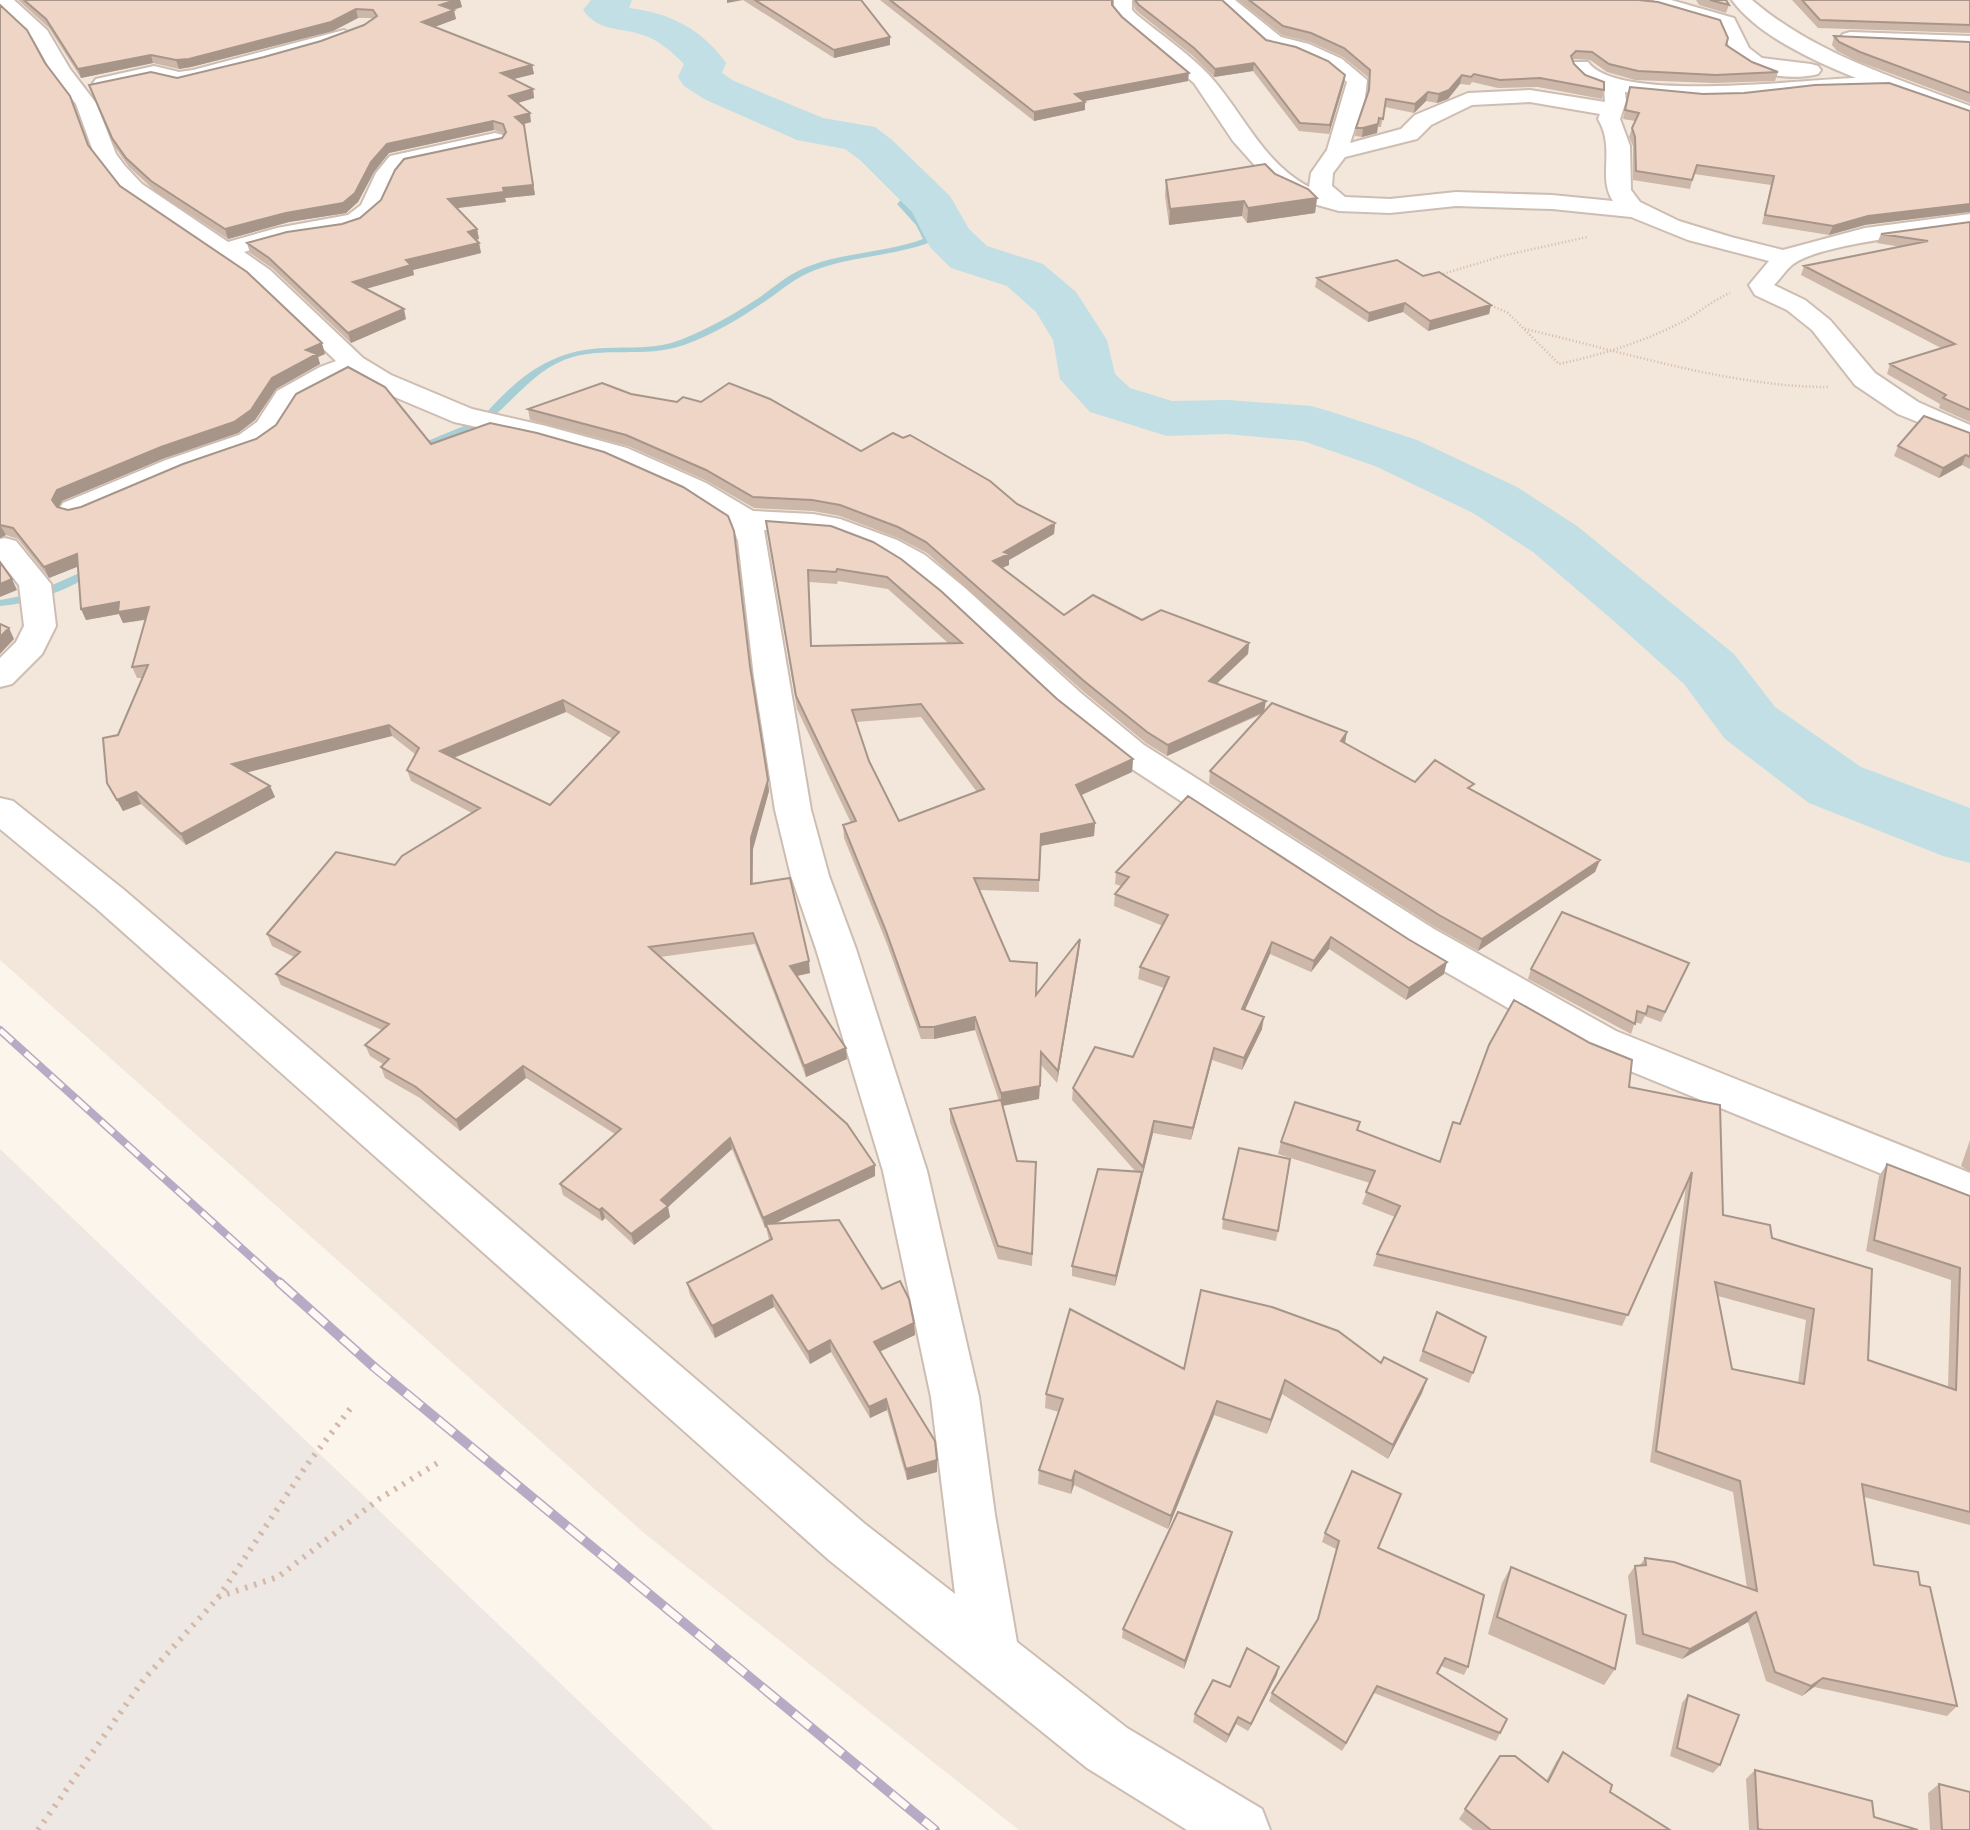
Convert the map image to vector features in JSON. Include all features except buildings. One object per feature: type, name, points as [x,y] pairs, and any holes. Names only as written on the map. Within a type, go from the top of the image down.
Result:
[{"type":"street","points":[[3,0],[40,34],[61,71],[77,89],[94,120],[105,154],[117,172],[158,207],[225,250],[286,298],[354,364],[381,381],[464,416],[617,454],[696,489],[746,520],[801,522],[840,528],[863,535],[914,562],[954,595],[1050,685],[1132,753],[1420,939],[1601,1042],[1970,1192]]},
{"type":"street","points":[[1123,0],[1122,11],[1201,79],[1241,136],[1282,182],[1304,194],[1339,204],[1390,206],[1456,198],[1494,202],[1552,202],[1635,212],[1657,222],[1785,258]]},
{"type":"street","points":[[1224,0],[1274,42],[1302,48],[1335,63],[1357,80],[1357,91],[1339,138],[1338,152],[1326,166],[1320,188],[1339,204]]},
{"type":"street","points":[[1637,1],[1745,4],[1786,34],[1831,59],[1970,113]]},
{"type":"street","points":[[1661,3],[1727,22],[1740,51],[1755,62],[1789,69],[1866,73]]},
{"type":"street","points":[[77,89],[154,72],[179,78],[194,76],[341,37],[358,29]]},
{"type":"street","points":[[1786,34],[1968,43]]},
{"type":"street","points":[[1581,65],[1585,74],[1611,84],[1700,94],[1741,93],[1812,85],[1891,83]]},
{"type":"street","points":[[1611,84],[1616,91],[1616,101],[1609,119],[1619,145],[1616,182],[1623,200],[1635,212]]},
{"type":"street","points":[[1926,96],[1970,95]]},
{"type":"street","points":[[1338,152],[1371,146],[1409,134],[1423,120],[1468,99],[1530,96],[1612,110]]},
{"type":"street","points":[[225,250],[286,232],[353,220],[370,208],[389,167],[398,161],[495,140]]},
{"type":"street","points":[[1970,221],[1866,235],[1808,249],[1785,258],[1761,285],[1764,290],[1796,305],[1821,325],[1865,379],[1909,408],[1970,435]]},
{"type":"street","points":[[74,509],[176,466],[249,441],[267,428],[287,397],[329,373],[354,364]]},
{"type":"street","points":[[746,520],[753,541],[771,677],[793,810],[810,876],[836,949],[905,1171],[955,1397],[969,1515],[992,1657]]},
{"type":"street","points":[[0,677],[30,647],[40,626],[35,584],[5,547]]},
{"type":"street","points":[[0,810],[110,899],[847,1542],[1107,1748],[1241,1830]]},
{"type":"path","points":[[1440,280],[1443,274],[1475,263],[1567,240],[1585,239],[1635,212]]},
{"type":"path","points":[[1485,302],[1508,313],[1559,364],[1618,351],[1667,330],[1727,295],[1761,285]]},
{"type":"path","points":[[1524,329],[1708,372],[1796,387],[1830,387],[1865,379]]},
{"type":"path","points":[[38,1830],[144,1679],[218,1598],[306,1466],[353,1405]]},
{"type":"path","points":[[218,1598],[278,1577],[379,1499],[439,1462]]},
{"type":"shaded area","points":[[0,0],[1970,0],[1970,1830],[1019,1830],[644,1533],[0,960]]},
{"type":"shaded area","points":[[0,1149],[714,1830],[0,1830]]},
{"type":"waterway","points":[[612,0],[613,3],[603,10],[608,14],[659,27],[694,50],[705,63],[699,77],[719,90],[813,130],[859,137],[876,150],[933,206],[948,236],[969,257],[1025,275],[1057,303],[1080,340],[1088,379],[1110,400],[1167,419],[1227,417],[1311,424],[1396,453],[1495,500],[1555,539],[1639,608],[1709,669],[1750,723],[1835,785],[1970,837]]},
{"type":"waterway","points":[[490,414],[532,376],[560,358],[589,351],[651,350],[681,343],[722,324],[801,273],[831,262],[896,250],[928,240],[920,224],[901,204],[916,189]]},
{"type":"waterway","points":[[413,449],[443,440],[476,424]]},
{"type":"waterway","points":[[0,603],[37,596],[93,570]]},
{"type":"railway","points":[[0,1030],[281,1284]]},
{"type":"railway","points":[[279,1282],[374,1367],[935,1830]]}]
